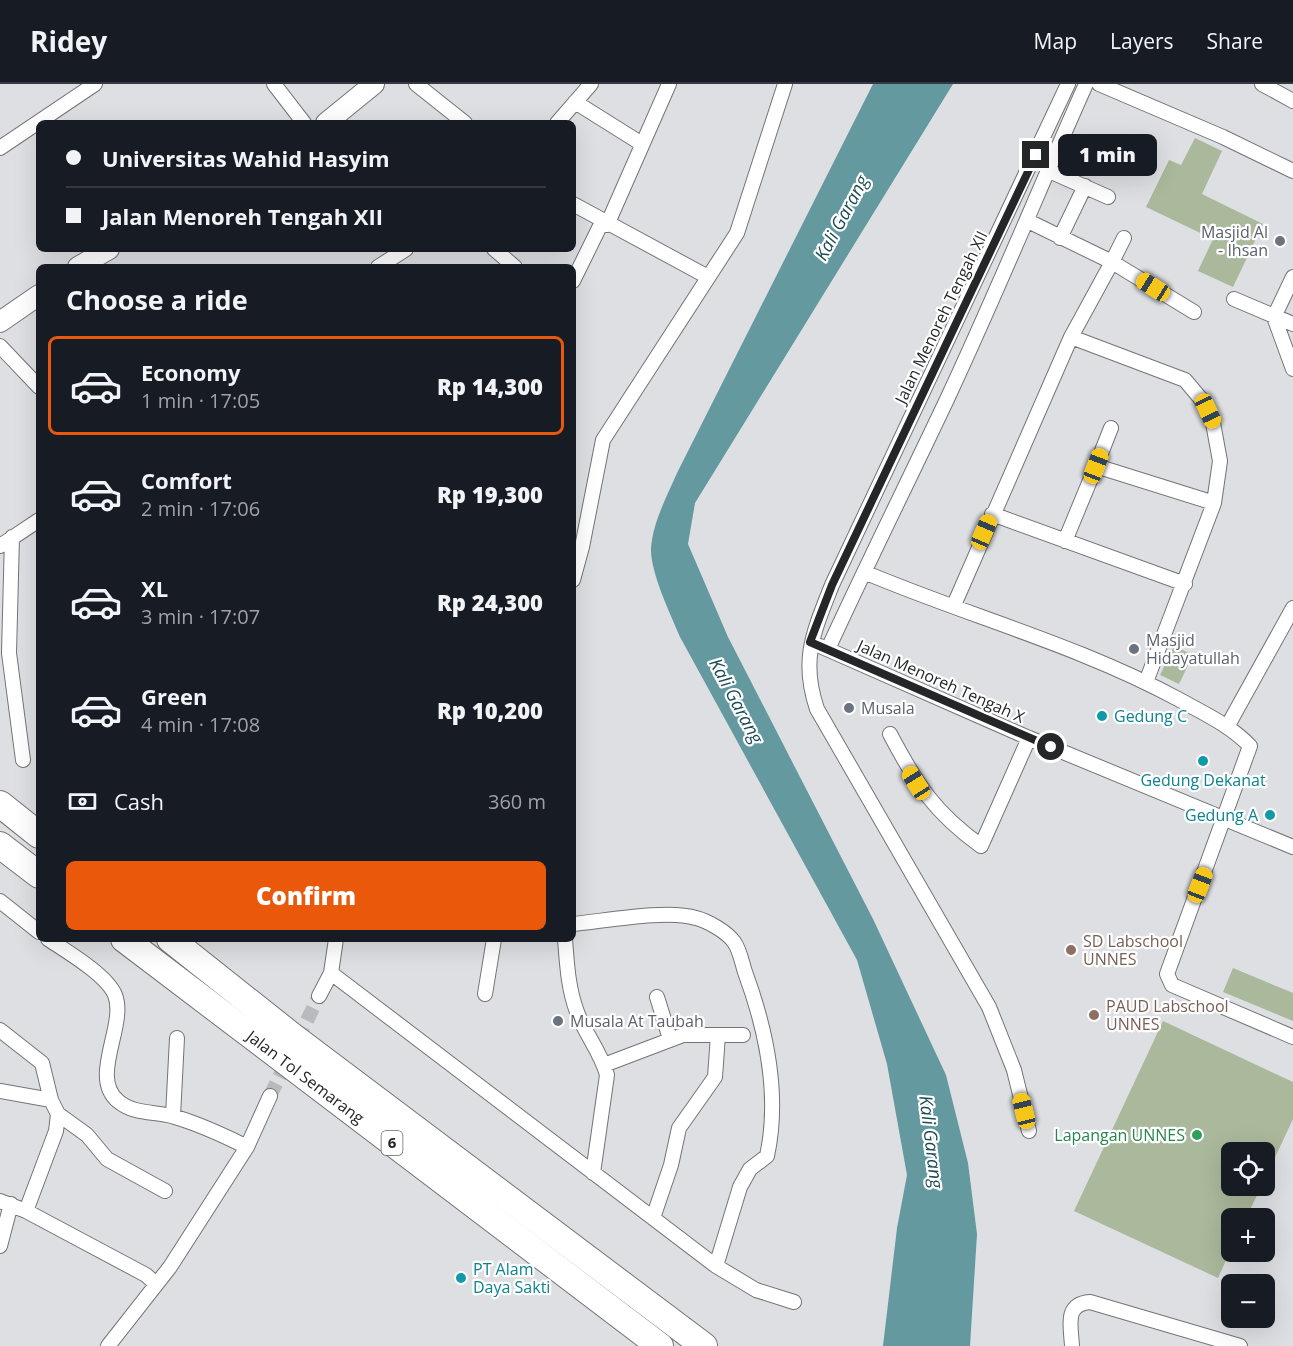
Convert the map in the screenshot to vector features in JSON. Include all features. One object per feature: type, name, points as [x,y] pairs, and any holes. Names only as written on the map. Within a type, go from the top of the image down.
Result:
[{"type":"highway","points":[[0,804],[36,833]]},
{"type":"highway","points":[[0,845],[36,873]]},
{"type":"highway","name":"Jalan Tol Semarang","points":[[128,942],[660,1346]]},
{"type":"highway","name":"Jalan Tol Semarang","points":[[174,942],[296,1039],[695,1339]]},
{"type":"main road","points":[[330,120],[374,84]]},
{"type":"main road","points":[[83,264],[104,252]]},
{"type":"main road","points":[[0,322],[36,297]]},
{"type":"street","points":[[42,120],[95,84]]},
{"type":"street","points":[[274,84],[302,120]]},
{"type":"street","points":[[416,84],[461,120]]},
{"type":"street","points":[[560,120],[591,84]]},
{"type":"street","points":[[576,275],[604,224],[669,84]]},
{"type":"street","points":[[576,569],[603,440],[736,233],[785,84]]},
{"type":"street","name":"Jalan Menoreh Tengah XII","points":[[810,642],[842,564],[1068,84]]},
{"type":"street","points":[[828,649],[949,396],[1028,221],[1047,170],[1086,84]]},
{"type":"street","points":[[1099,84],[1223,137],[1293,171]]},
{"type":"street","points":[[1262,84],[1293,102]]},
{"type":"street","points":[[575,102],[642,144]]},
{"type":"street","points":[[0,148],[36,124]]},
{"type":"street","points":[[1047,170],[1108,197]]},
{"type":"street","points":[[1060,238],[1085,186]]},
{"type":"street","points":[[576,206],[604,224],[708,277]]},
{"type":"street","points":[[1028,221],[1112,262],[1194,312]]},
{"type":"street","points":[[954,605],[1071,337],[1124,238]]},
{"type":"street","points":[[382,264],[400,252]]},
{"type":"street","points":[[497,252],[509,264]]},
{"type":"street","points":[[1293,277],[1274,317],[1293,369]]},
{"type":"street","points":[[1234,298],[1293,324]]},
{"type":"street","points":[[1071,337],[1185,380],[1194,390],[1213,423],[1219,450],[1220,475],[1214,503],[1146,682]]},
{"type":"street","points":[[0,346],[36,384]]},
{"type":"street","points":[[1065,541],[1111,428]]},
{"type":"street","points":[[1096,466],[1214,503]]},
{"type":"street","points":[[992,514],[1185,584]]},
{"type":"street","points":[[0,546],[36,522]]},
{"type":"street","points":[[12,537],[9,653],[23,760]]},
{"type":"street","points":[[864,572],[954,605],[1146,682],[1227,727],[1250,746],[1167,974],[1172,985],[1293,1037]]},
{"type":"street","points":[[1227,727],[1293,608]]},
{"type":"street","points":[[810,642],[809,680],[817,709],[989,1007],[1014,1070],[1029,1131]]},
{"type":"street","name":"Jalan Menoreh Tengah X","points":[[810,642],[1029,738],[1293,847]]},
{"type":"street","points":[[890,734],[924,795],[951,825],[981,846],[1029,738]]},
{"type":"street","points":[[0,901],[36,930]]},
{"type":"street","points":[[576,924],[670,915],[695,917],[714,926],[734,942],[756,1000],[771,1076],[770,1141],[767,1156],[750,1170],[740,1187],[716,1266]]},
{"type":"street","points":[[52,942],[84,964],[115,995],[118,1013],[107,1067],[108,1088],[117,1101],[132,1110],[173,1116],[247,1147]]},
{"type":"street","points":[[319,996],[331,973],[336,942]]},
{"type":"street","points":[[485,994],[494,942]]},
{"type":"street","points":[[565,942],[569,986],[578,1014],[607,1075],[593,1173]]},
{"type":"street","points":[[331,973],[716,1266],[756,1290],[794,1302]]},
{"type":"street","points":[[657,997],[670,1039]]},
{"type":"street","points":[[0,1030],[42,1063],[51,1100],[58,1114],[87,1135],[107,1159],[165,1191]]},
{"type":"street","points":[[604,1065],[670,1039],[699,1034],[743,1035]]},
{"type":"street","points":[[653,1218],[671,1165],[679,1128],[714,1077],[718,1035]]},
{"type":"street","points":[[173,1116],[177,1038]]},
{"type":"street","points":[[0,1091],[51,1100]]},
{"type":"street","points":[[108,1346],[156,1284],[247,1147],[270,1096]]},
{"type":"street","points":[[26,1211],[56,1131],[58,1114]]},
{"type":"street","points":[[0,1246],[6,1203],[26,1211],[146,1275],[156,1284]]},
{"type":"street","points":[[1072,1346],[1070,1320],[1073,1309],[1080,1303],[1090,1302],[1240,1346]]},
{"type":"green space","points":[[1195,138],[1222,151],[1202,194],[1263,224],[1233,287],[1198,271],[1213,239],[1146,207],[1169,160],[1181,165]]},
{"type":"green space","points":[[1174,646],[1193,655],[1179,684],[1160,675]]},
{"type":"green space","points":[[1233,968],[1293,993],[1293,1021],[1223,992]]},
{"type":"green space","name":"Lapangan UNNES","points":[[1163,1021],[1293,1082],[1293,1119],[1275,1158],[1275,1142],[1221,1142],[1221,1196],[1257,1196],[1251,1208],[1221,1208],[1221,1262],[1225,1262],[1218,1278],[1074,1211]]},
{"type":"water","name":"Kali Garang","points":[[873,84],[953,84],[695,503],[688,544],[728,637],[873,919],[946,1075],[968,1163],[977,1234],[970,1346],[883,1346],[897,1228],[907,1175],[887,1064],[857,960],[680,637],[654,569],[651,548],[654,529],[677,473]]},
{"type":"tunnel","points":[[270,1096],[319,996]]},
{"type":"place","name":"Masjid Al - Ihsan","points":[[1280,241]]},
{"type":"place","name":"Masjid Hidayatullah","points":[[1134,649]]},
{"type":"place","name":"Musala","points":[[849,708]]},
{"type":"place","name":"Gedung C","points":[[1102,716]]},
{"type":"place","name":"Gedung Dekanat","points":[[1203,761]]},
{"type":"place","name":"Gedung A","points":[[1270,815]]},
{"type":"place","name":"SD Labschool UNNES","points":[[1071,950]]},
{"type":"place","name":"PAUD Labschool UNNES","points":[[1094,1015]]},
{"type":"place","name":"Musala At Taubah","points":[[558,1021]]},
{"type":"place","name":"Lapangan UNNES","points":[[1197,1135]]},
{"type":"place","name":"PT Alam Daya Sakti","points":[[461,1278]]},
{"type":"route","points":[[1036,155],[832,585],[810,642],[1051,747]]}]
